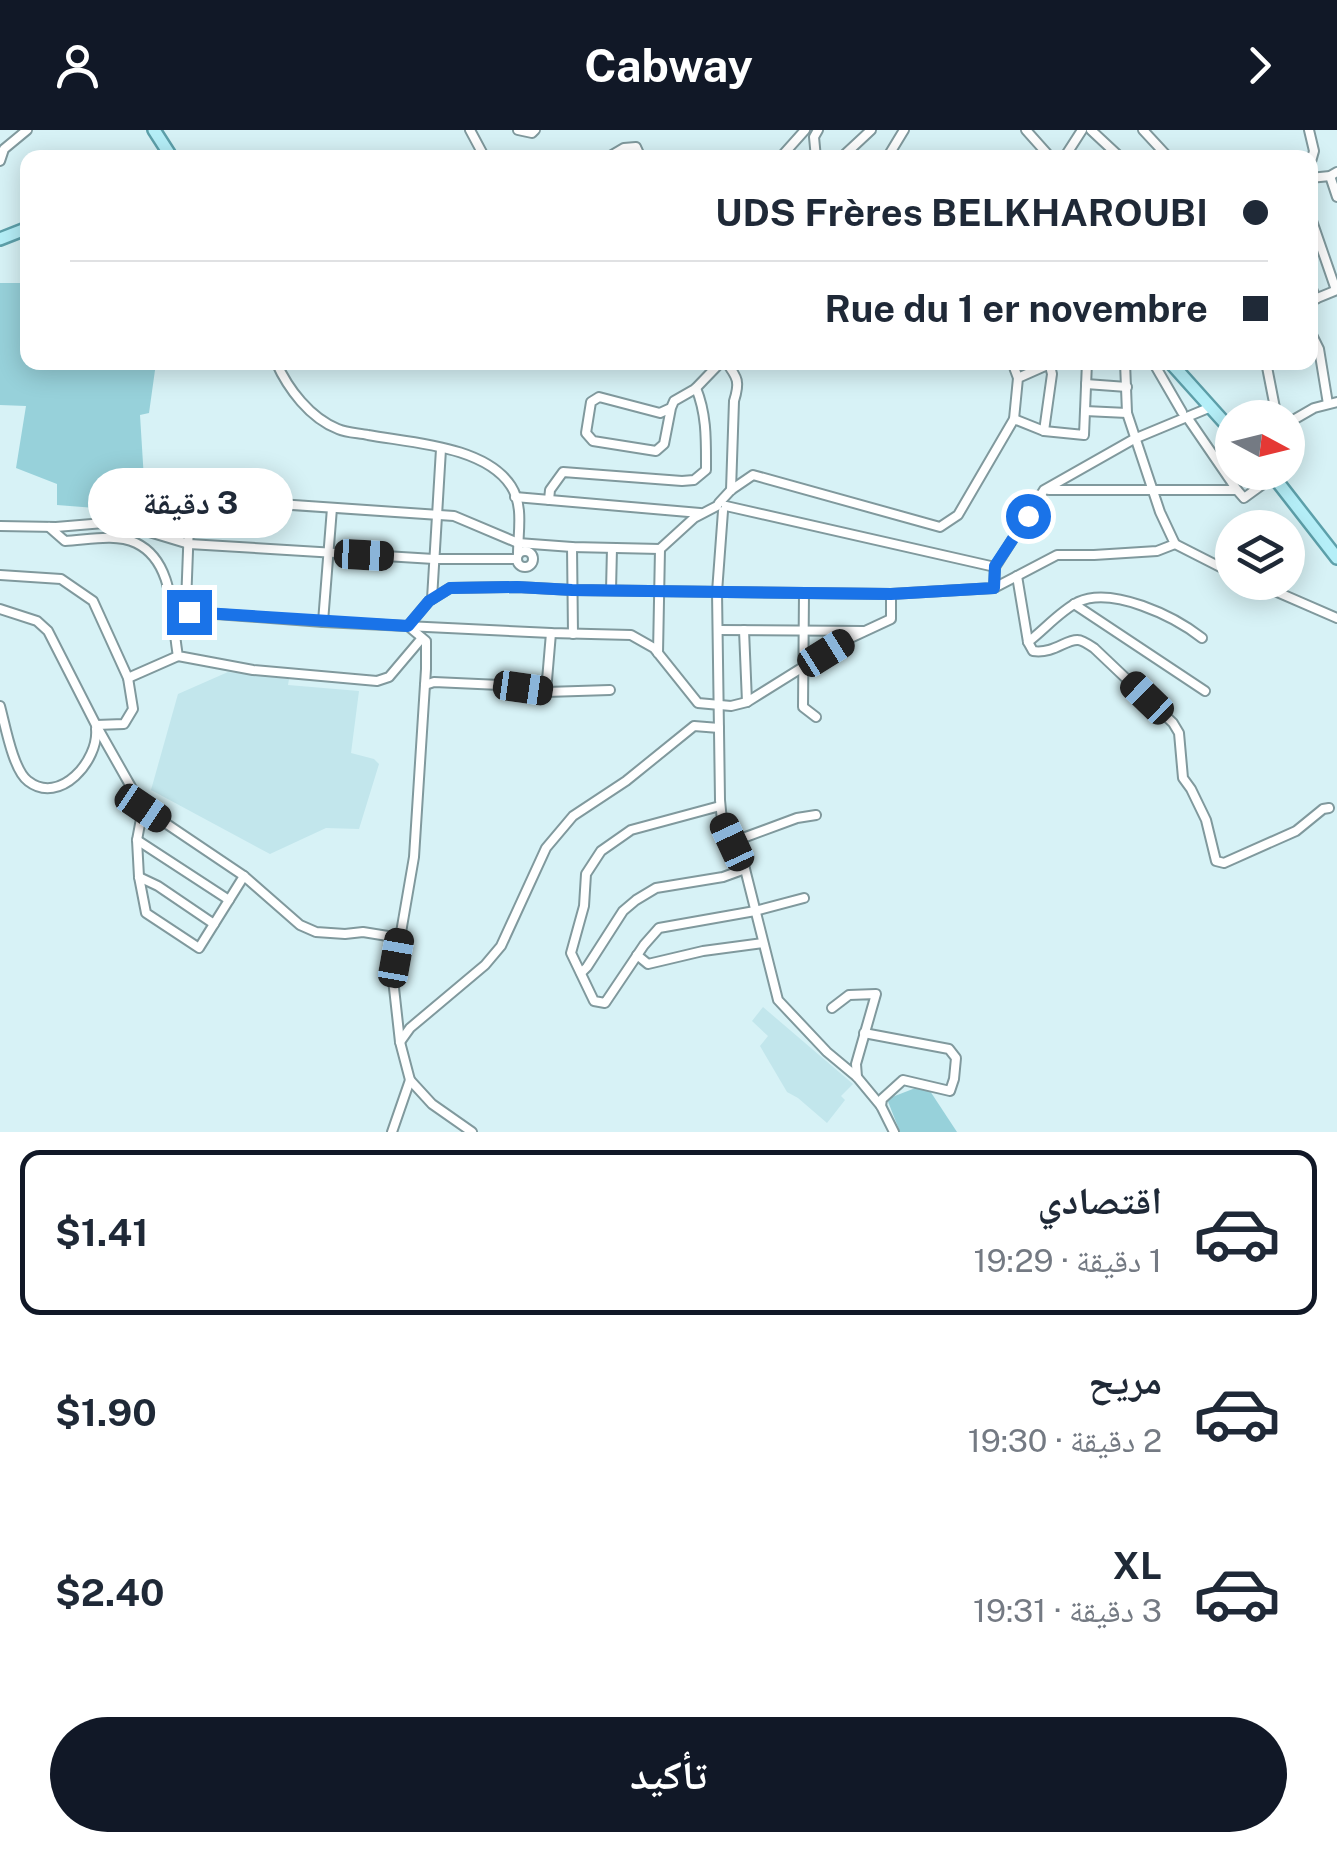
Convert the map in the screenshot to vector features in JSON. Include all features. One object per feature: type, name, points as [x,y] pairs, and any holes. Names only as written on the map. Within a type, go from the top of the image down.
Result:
[{"type":"main road","points":[[1177,370],[1215,412]]},
{"type":"main road","points":[[1283,490],[1337,558]]},
{"type":"street","points":[[0,161],[4,149],[27,130]]},
{"type":"street","points":[[518,130],[535,130]]},
{"type":"street","points":[[787,150],[805,130]]},
{"type":"street","points":[[850,150],[871,130]]},
{"type":"street","points":[[1026,130],[1044,150]]},
{"type":"street","points":[[1091,130],[1112,150]]},
{"type":"street","points":[[1143,130],[1162,150]]},
{"type":"street","points":[[1333,174],[1337,197]]},
{"type":"street","points":[[1318,237],[1337,290]]},
{"type":"street","points":[[1305,413],[1333,403],[1318,347]]},
{"type":"street","points":[[279,370],[309,412],[338,430],[467,453],[494,468],[512,487],[519,510],[518,557],[524,567]]},
{"type":"street","points":[[671,408],[660,412],[599,396],[592,402],[586,433],[592,441],[656,451],[664,444],[674,401],[715,370]]},
{"type":"street","points":[[731,370],[737,377],[732,490]]},
{"type":"street","points":[[891,594],[891,619],[848,639],[747,702],[731,706],[698,703],[658,653],[632,635],[551,634],[189,612],[186,604],[190,498],[438,514],[454,516],[518,543],[660,549],[703,514],[721,506],[732,490],[753,476],[940,527],[958,515],[1014,420],[1018,378],[1015,370]]},
{"type":"street","points":[[1018,378],[1036,370]]},
{"type":"street","points":[[1044,432],[1052,370]]},
{"type":"street","points":[[1014,420],[1044,432],[1084,435],[1087,370]]},
{"type":"street","points":[[1126,370],[1128,413],[1175,544],[1215,564]]},
{"type":"street","points":[[1158,370],[1215,458]]},
{"type":"street","points":[[1267,370],[1273,400]]},
{"type":"street","points":[[1086,384],[1127,387]]},
{"type":"street","points":[[549,500],[550,490],[563,472],[694,480],[706,470],[706,429],[696,388]]},
{"type":"street","points":[[994,588],[995,566],[1044,490],[1184,414],[1211,407]]},
{"type":"street","points":[[1085,410],[1128,413]]},
{"type":"street","points":[[432,599],[442,449]]},
{"type":"street","points":[[1044,490],[1237,490],[1244,498],[1255,490]]},
{"type":"street","points":[[515,497],[703,514]]},
{"type":"street","points":[[721,506],[995,566]]},
{"type":"street","points":[[721,506],[717,592],[722,821],[745,869],[778,1000],[826,1052],[858,1078],[882,1106],[894,1132]]},
{"type":"street","points":[[323,622],[332,508]]},
{"type":"street","points":[[0,526],[48,528],[116,522],[189,544],[328,553],[434,558],[518,557],[528,552],[531,564],[524,567]]},
{"type":"street","points":[[48,528],[65,541],[108,538],[135,543],[155,559],[168,585],[178,656]]},
{"type":"street","points":[[408,626],[432,599],[450,588],[891,594],[994,588],[1057,555],[1157,551],[1175,544]]},
{"type":"street","points":[[572,548],[573,634]]},
{"type":"street","points":[[611,590],[612,548]]},
{"type":"street","points":[[658,653],[660,549]]},
{"type":"street","points":[[522,587],[524,567]]},
{"type":"street","points":[[0,575],[61,579],[93,601],[128,678],[132,709],[124,724],[96,725]]},
{"type":"street","points":[[1017,576],[1028,642],[1033,650],[1042,652],[1060,648],[1074,639],[1081,640],[1173,723],[1179,732],[1183,778],[1206,820],[1216,861],[1224,863],[1296,831],[1328,808]]},
{"type":"street","points":[[804,593],[803,707],[816,717]]},
{"type":"street","points":[[1028,642],[1074,604],[1105,596],[1146,608],[1188,627],[1202,638]]},
{"type":"street","points":[[1296,600],[1337,618]]},
{"type":"street","points":[[1074,604],[1204,691]]},
{"type":"street","points":[[0,609],[48,630],[143,808],[244,876],[300,925],[316,932],[363,932],[400,938]]},
{"type":"street","points":[[408,626],[426,641],[414,857],[393,979],[400,1042],[410,1080],[432,1104],[472,1132]]},
{"type":"street","points":[[718,630],[866,631]]},
{"type":"street","points":[[744,630],[747,702]]},
{"type":"street","points":[[546,692],[551,634]]},
{"type":"street","points":[[128,678],[178,656],[253,670],[377,681],[388,677],[422,638]]},
{"type":"street","points":[[425,685],[500,685],[546,692],[610,690]]},
{"type":"street","points":[[0,706],[17,765],[26,780],[45,788],[63,785],[90,759],[97,743],[96,725]]},
{"type":"street","points":[[400,1042],[410,1028],[485,965],[501,946],[546,848],[573,816],[694,726],[718,728]]},
{"type":"street","points":[[720,806],[631,830],[600,851],[586,874],[584,906],[571,953],[594,1001],[605,1003],[658,928],[804,898]]},
{"type":"street","points":[[143,808],[137,840],[146,913],[199,948],[244,876]]},
{"type":"street","points":[[732,842],[816,815]]},
{"type":"street","points":[[137,840],[229,900]]},
{"type":"street","points":[[580,972],[623,911],[636,900],[656,888],[723,877],[745,869]]},
{"type":"street","points":[[139,877],[214,924]]},
{"type":"street","points":[[637,955],[648,964],[763,943]]},
{"type":"street","points":[[832,1008],[849,995],[876,994],[856,1064],[858,1078]]},
{"type":"street","points":[[864,1033],[949,1049],[956,1058],[950,1090],[904,1080],[882,1099],[882,1106]]},
{"type":"street","points":[[394,1131],[410,1080]]},
{"type":"shaded area","points":[[0,283],[20,283],[20,370],[155,370],[149,413],[140,415],[146,512],[57,505],[57,484],[16,468],[26,406],[0,405]]},
{"type":"shaded area","points":[[228,672],[289,679],[288,685],[359,691],[351,753],[379,764],[359,829],[326,828],[270,854],[151,790],[178,694]]},
{"type":"shaded area","points":[[763,1007],[853,1084],[841,1096],[845,1100],[827,1123],[787,1092],[760,1046],[768,1036],[752,1021]]},
{"type":"shaded area","points":[[918,1087],[930,1091],[957,1132],[900,1132],[887,1099]]},
{"type":"route","points":[[189,612],[408,626],[429,601],[450,588],[891,594],[994,588],[995,566],[1028,516]]}]
